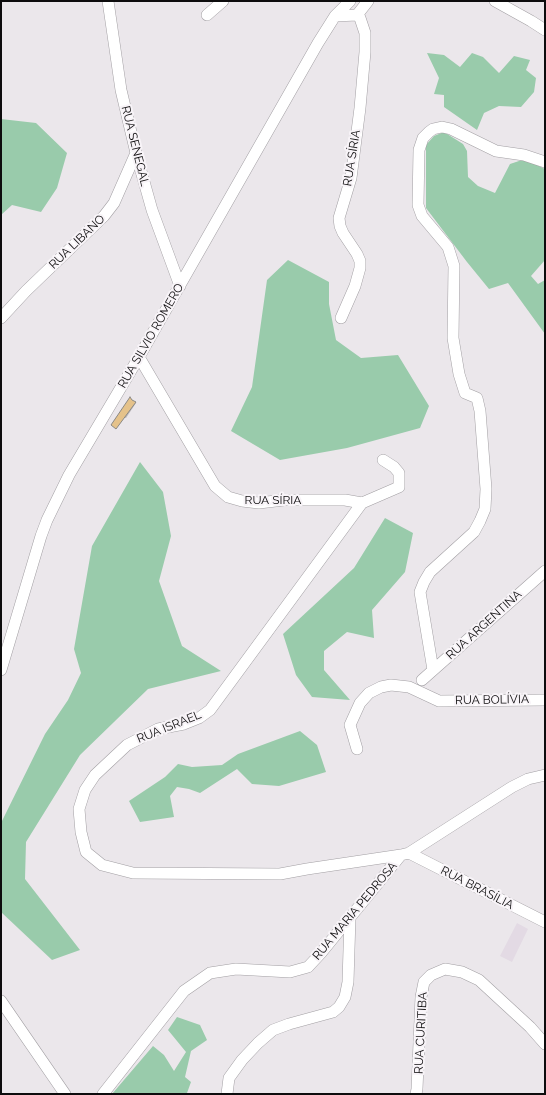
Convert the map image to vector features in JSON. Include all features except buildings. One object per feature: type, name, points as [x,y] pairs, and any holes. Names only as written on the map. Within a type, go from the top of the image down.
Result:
[{"type":"street","name":"RUA SENEGAL","points":[[108,1],[121,90],[136,153],[152,210],[180,286]]},
{"type":"street","points":[[207,15],[223,1]]},
{"type":"street","name":"RUA SILVIO ROMERO","points":[[1,670],[47,520],[69,476],[180,286],[314,49],[335,16],[350,1]]},
{"type":"street","points":[[335,16],[357,15],[368,1]]},
{"type":"street","points":[[495,1],[545,30]]},
{"type":"street","name":"RUA SÍRIA","points":[[341,318],[360,268],[360,261],[340,226],[339,218],[351,178],[360,108],[365,34],[360,18],[357,15]]},
{"type":"street","points":[[433,670],[420,592],[430,572],[474,532],[485,508],[486,489],[480,410],[477,398],[465,393],[459,374],[452,338],[455,279],[454,266],[448,247],[422,216],[418,204],[419,150],[423,138],[429,132],[433,129],[442,127],[451,129],[496,152],[524,156],[545,162]]},
{"type":"street","name":"RUA LIBANO","points":[[2,315],[104,216],[114,203],[136,153]]},
{"type":"street","name":"RUA SÍRIA","points":[[139,357],[215,486],[228,497],[242,501],[259,503],[284,500],[345,500],[362,503]]},
{"type":"street","points":[[362,503],[399,487],[399,473],[394,467],[383,460]]},
{"type":"street","name":"RUA ISRAEL","points":[[362,503],[210,710],[199,718],[184,724],[158,729],[127,745],[95,775],[85,790],[79,809],[81,832],[86,852],[102,865],[133,873],[280,874],[405,854]]},
{"type":"street","name":"RUA ARGENTINA","points":[[422,680],[545,571]]},
{"type":"street","name":"RUA BOLÍVIA","points":[[357,749],[350,725],[360,702],[369,693],[381,687],[401,685],[439,701],[545,700]]},
{"type":"street","name":"RUA MARIA PEDROSA","points":[[103,1094],[184,990],[210,973],[236,969],[290,972],[308,967],[405,854],[512,787],[545,775]]},
{"type":"street","name":"RUA BRASÍLIA","points":[[405,854],[545,922]]},
{"type":"street","points":[[227,1094],[229,1078],[258,1043],[274,1030],[289,1024],[333,1012],[339,1007],[345,997],[348,982],[350,917]]},
{"type":"street","name":"RUA CURITIBA","points":[[416,1094],[421,997],[424,982],[431,974],[445,969],[462,972],[479,980],[530,1027],[545,1044]]},
{"type":"street","points":[[1,1001],[65,1094]]},
{"type":"shaded area","points":[[517,923],[528,929],[512,962],[500,956]]},
{"type":"green space","points":[[427,53],[444,55],[460,67],[472,53],[483,57],[499,73],[514,56],[530,60],[526,70],[536,78],[534,92],[521,107],[499,106],[484,113],[477,130],[444,107],[444,95],[434,94],[439,78]]},
{"type":"green space","points":[[1,119],[36,123],[67,153],[57,188],[41,212],[12,205],[1,215]]},
{"type":"green space","points":[[444,132],[463,144],[467,151],[468,177],[478,186],[495,193],[510,164],[525,159],[545,169],[545,260],[531,276],[538,284],[545,280],[545,334],[508,283],[489,289],[426,208],[426,145],[434,136]]},
{"type":"green space","points":[[288,260],[329,282],[329,304],[336,340],[361,358],[398,355],[429,406],[420,428],[347,448],[280,460],[231,431],[252,387],[267,280]]},
{"type":"green space","points":[[140,462],[163,492],[171,536],[159,581],[182,646],[221,671],[148,689],[80,755],[26,842],[25,879],[80,950],[52,960],[1,912],[1,823],[45,734],[68,700],[81,673],[74,649],[92,546]]},
{"type":"green space","points":[[385,518],[413,533],[405,572],[372,610],[374,638],[347,632],[324,651],[324,670],[350,700],[312,697],[296,675],[283,634],[354,568]]},
{"type":"green space","points":[[300,731],[317,745],[326,772],[279,786],[252,784],[237,769],[200,793],[177,787],[170,796],[174,817],[140,822],[129,801],[165,777],[178,764],[192,767],[222,765],[238,754]]},
{"type":"green space","points":[[177,1017],[200,1025],[207,1040],[191,1051],[185,1077],[191,1082],[187,1093],[112,1094],[153,1046],[164,1055],[174,1071],[186,1052],[168,1030]]}]
